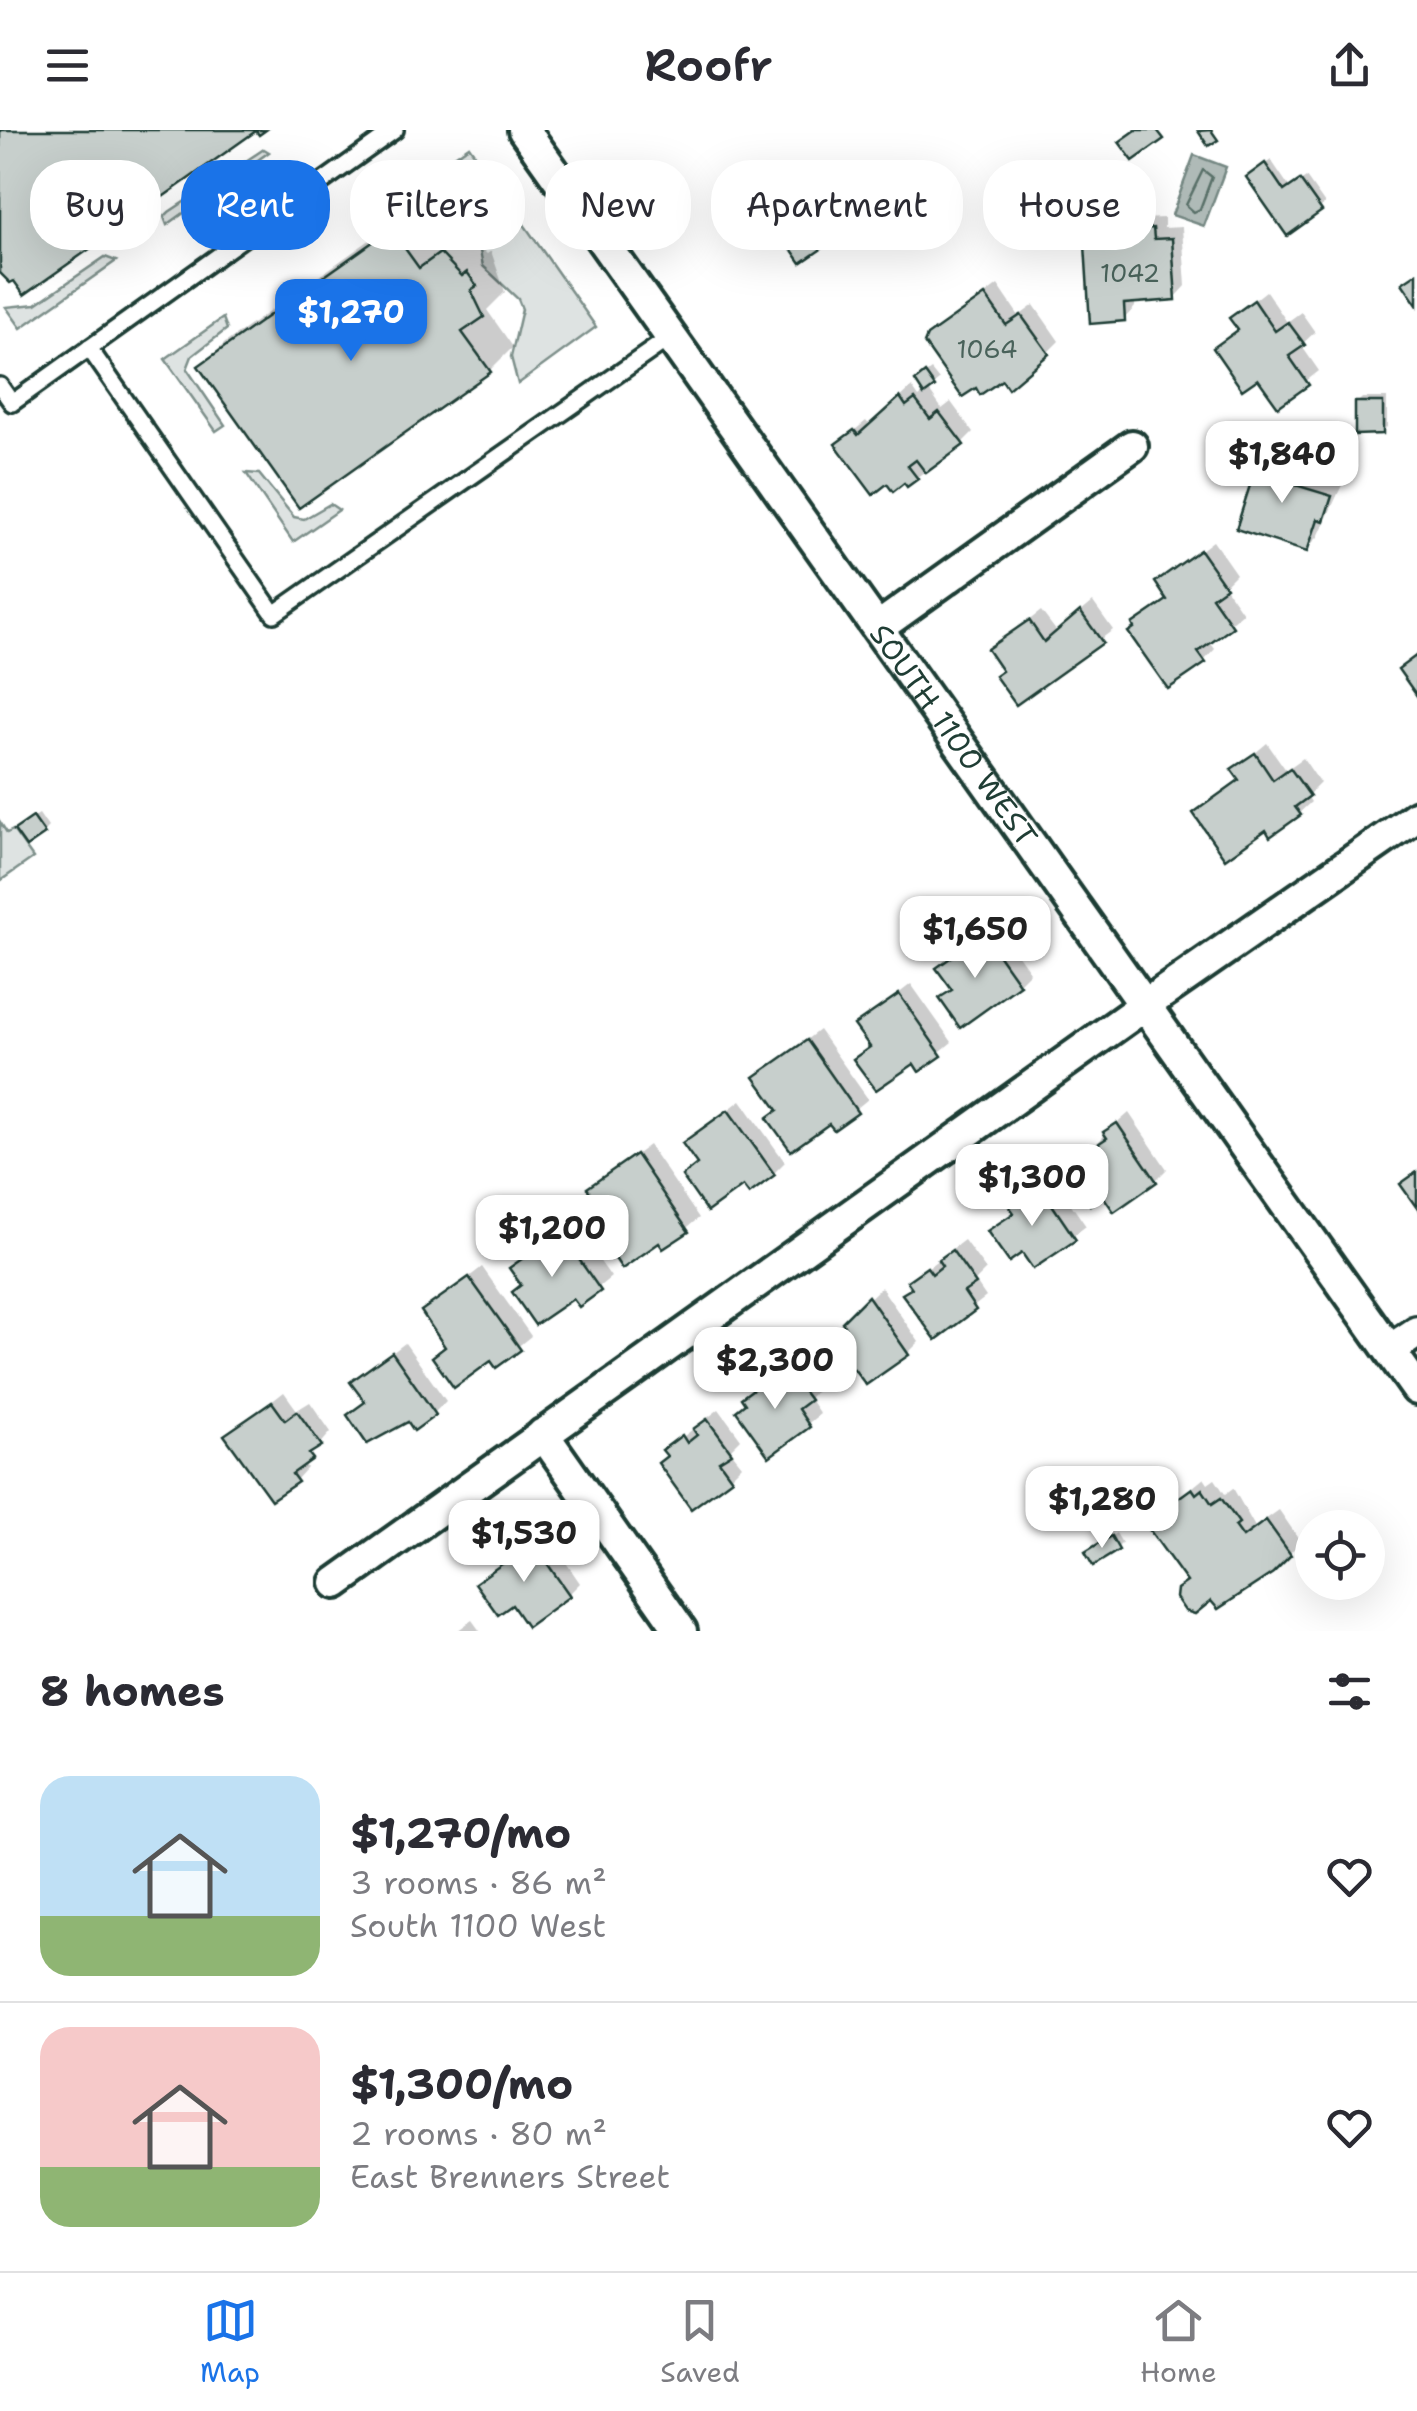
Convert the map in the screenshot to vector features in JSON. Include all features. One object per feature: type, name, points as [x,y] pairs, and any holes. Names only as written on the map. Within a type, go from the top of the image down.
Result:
[{"type":"street","name":"SOUTH 1100 WEST","points":[[524,130],[1417,1389]]},
{"type":"street","points":[[878,626],[1132,446]]},
{"type":"street","points":[[336,1583],[1145,1004],[1417,816]]},
{"type":"street","points":[[1390,1350],[1417,1332]]},
{"type":"street","points":[[543,1434],[682,1631]]},
{"type":"lane","points":[[0,386],[12,403],[395,130]]},
{"type":"lane","points":[[88,348],[274,614],[672,336]]},
{"type":"shaded area","points":[[469,146],[479,160],[449,160]]},
{"type":"shaded area","points":[[264,149],[269,152],[258,160],[247,160]]},
{"type":"shaded area","points":[[181,204],[181,215],[167,225],[164,217]]},
{"type":"shaded area","points":[[525,226],[596,327],[518,384],[511,357],[522,309],[518,299],[483,266],[480,250],[525,250]]},
{"type":"shaded area","points":[[105,257],[116,261],[21,328],[6,307],[36,304]]},
{"type":"shaded area","points":[[223,318],[227,329],[192,356],[187,369],[225,425],[216,431],[165,359]]},
{"type":"shaded area","points":[[246,473],[259,474],[294,517],[304,519],[330,504],[339,510],[293,542]]},
{"type":"shaded area","points":[[0,822],[7,833],[13,830],[33,858],[0,881]]},
{"type":"water","points":[[1194,155],[1226,167],[1204,226],[1172,215]]},
{"type":"building","points":[[0,130],[266,130],[259,135],[256,131],[215,160],[181,160],[181,184],[161,198],[161,160],[30,160],[30,250],[88,250],[24,295],[14,281],[10,283],[0,273]]},
{"type":"building","points":[[1136,130],[1157,130],[1164,139],[1134,160],[1119,142]]},
{"type":"building","points":[[1211,130],[1218,140],[1208,146],[1198,131]]},
{"type":"building","points":[[1265,163],[1284,191],[1300,180],[1322,211],[1287,236],[1246,177]]},
{"type":"building","points":[[1172,238],[1176,300],[1124,304],[1125,321],[1090,324],[1085,250],[1156,250],[1156,239]]},
{"type":"building","points":[[361,250],[406,250],[419,268],[440,253],[462,276],[467,272],[477,286],[471,290],[484,317],[462,332],[491,372],[299,508],[198,366]]},
{"type":"building","points":[[792,250],[820,250],[801,263]]},
{"type":"building","points":[[1417,273],[1417,305],[1402,283]]},
{"type":"building","points":[[985,295],[1006,325],[1021,315],[1049,354],[1008,389],[1002,380],[980,395],[976,388],[962,397],[924,343],[927,336]]},
{"type":"building","points":[[1254,300],[1275,331],[1288,322],[1305,345],[1289,356],[1309,385],[1278,407],[1258,379],[1242,390],[1213,348],[1238,330],[1229,318]]},
{"type":"building","points":[[925,373],[935,387],[924,395],[915,381]]},
{"type":"building","points":[[900,397],[906,406],[915,399],[930,419],[939,412],[964,445],[926,473],[916,460],[908,466],[918,479],[893,492],[887,484],[873,495],[835,444],[854,430],[858,435]]},
{"type":"building","points":[[1355,402],[1383,402],[1383,434],[1355,435]]},
{"type":"building","points":[[1260,454],[1297,466],[1292,484],[1332,496],[1324,521],[1318,519],[1307,552],[1236,529]]},
{"type":"building","points":[[1200,550],[1226,587],[1212,597],[1233,627],[1198,652],[1206,663],[1168,689],[1128,632],[1134,628],[1132,624],[1167,600],[1155,582]]},
{"type":"building","points":[[1080,611],[1103,643],[1016,705],[995,676],[1002,671],[987,649],[1029,620],[1044,642]]},
{"type":"building","points":[[1417,655],[1417,696],[1398,669]]},
{"type":"building","points":[[1255,753],[1273,780],[1290,768],[1310,796],[1295,807],[1301,815],[1270,837],[1266,830],[1225,859],[1193,813],[1239,780],[1231,769]]},
{"type":"building","points":[[33,817],[45,834],[26,847],[14,830]]},
{"type":"building","points":[[984,934],[1020,985],[960,1028],[939,998],[952,990],[936,968]]},
{"type":"building","points":[[899,994],[942,1056],[919,1072],[914,1064],[876,1090],[853,1059],[870,1047],[854,1025]]},
{"type":"building","points":[[807,1040],[858,1113],[834,1130],[829,1124],[791,1151],[767,1118],[778,1110],[754,1077]]},
{"type":"building","points":[[728,1110],[775,1175],[749,1194],[743,1186],[707,1212],[682,1176],[697,1164],[682,1143]]},
{"type":"building","points":[[1117,1123],[1157,1182],[1114,1212],[1103,1196],[1090,1205],[1068,1174],[1095,1156],[1090,1149],[1107,1138],[1103,1132]]},
{"type":"building","points":[[636,1154],[689,1232],[663,1249],[659,1243],[622,1269],[601,1237],[614,1228],[587,1188]]},
{"type":"building","points":[[1417,1172],[1417,1208],[1400,1184]]},
{"type":"building","points":[[1036,1181],[1076,1240],[1033,1269],[1022,1253],[1009,1262],[987,1231],[1014,1213],[1009,1206]]},
{"type":"building","points":[[560,1232],[601,1291],[579,1307],[573,1299],[535,1325],[512,1292],[521,1285],[509,1268]]},
{"type":"building","points":[[952,1250],[976,1284],[964,1292],[976,1310],[936,1340],[902,1294],[912,1288],[907,1281],[927,1267],[932,1274],[942,1266],[938,1260]]},
{"type":"building","points":[[469,1277],[521,1350],[496,1368],[491,1361],[454,1388],[432,1357],[445,1347],[421,1311]]},
{"type":"building","points":[[868,1296],[909,1355],[866,1385],[854,1369],[841,1378],[820,1347],[846,1329],[842,1322]]},
{"type":"building","points":[[392,1352],[436,1415],[414,1431],[408,1422],[367,1444],[347,1415],[365,1402],[350,1382]]},
{"type":"building","points":[[785,1367],[810,1400],[798,1409],[810,1427],[769,1457],[736,1411],[745,1404],[741,1398],[760,1384],[765,1390],[776,1383],[772,1377]]},
{"type":"building","points":[[272,1402],[285,1420],[297,1411],[322,1446],[309,1454],[313,1459],[292,1474],[298,1482],[271,1500],[224,1435]]},
{"type":"building","points":[[707,1419],[732,1453],[719,1461],[732,1479],[691,1509],[658,1463],[667,1456],[662,1450],[682,1435],[687,1443],[697,1435],[693,1429]]},
{"type":"building","points":[[1192,1488],[1196,1494],[1202,1489],[1212,1504],[1221,1498],[1239,1523],[1235,1526],[1243,1537],[1266,1520],[1291,1555],[1273,1573],[1218,1609],[1211,1601],[1195,1614],[1185,1611],[1176,1598],[1177,1589],[1187,1582],[1148,1528],[1155,1522],[1152,1517]]},
{"type":"building","points":[[528,1536],[570,1596],[527,1627],[512,1605],[498,1615],[475,1583],[519,1552],[515,1545]]},
{"type":"building","points":[[1111,1536],[1119,1550],[1093,1566],[1085,1552]]}]
